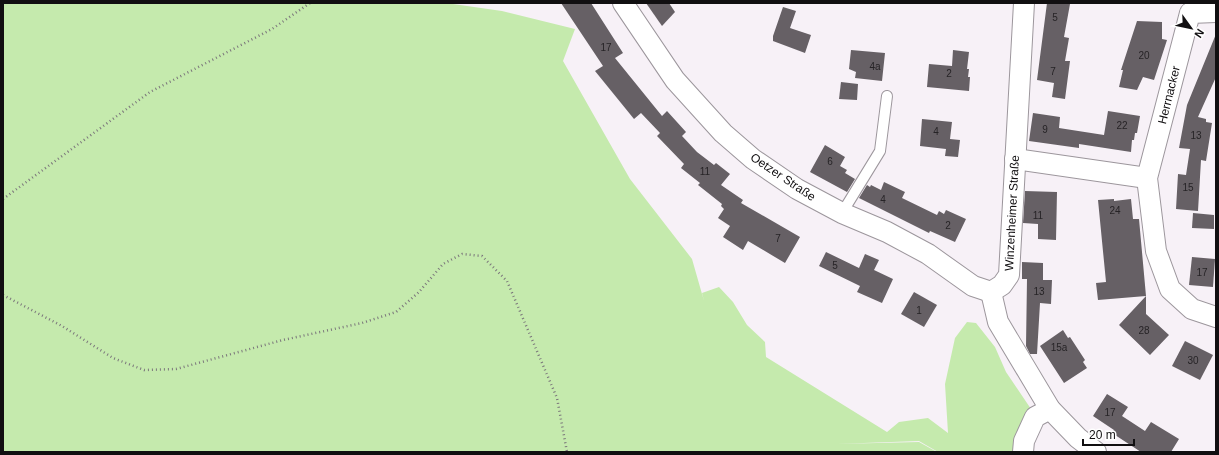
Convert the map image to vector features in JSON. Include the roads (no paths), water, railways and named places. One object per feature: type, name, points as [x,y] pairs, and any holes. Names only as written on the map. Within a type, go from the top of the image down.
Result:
[{"type":"street","name":"Oetzer Straße","points":[[623,3],[675,80],[723,133],[753,159],[797,189],[842,213],[886,232],[928,254],[973,286],[991,292]]},
{"type":"street","name":"Winzenheimer Straße","points":[[991,292],[1002,285],[1009,275],[1024,3]]},
{"type":"street","name":"Herrnacker","points":[[1216,12],[1190,13],[1147,178],[1156,251],[1170,289],[1192,309],[1216,317]]},
{"type":"street","points":[[1015,159],[1147,178]]},
{"type":"street","points":[[991,292],[998,322],[1050,409],[1078,438],[1096,452]]},
{"type":"street","points":[[1022,452],[1024,441],[1035,417],[1050,409]]},
{"type":"lane","points":[[842,213],[880,150],[887,96]]}]
